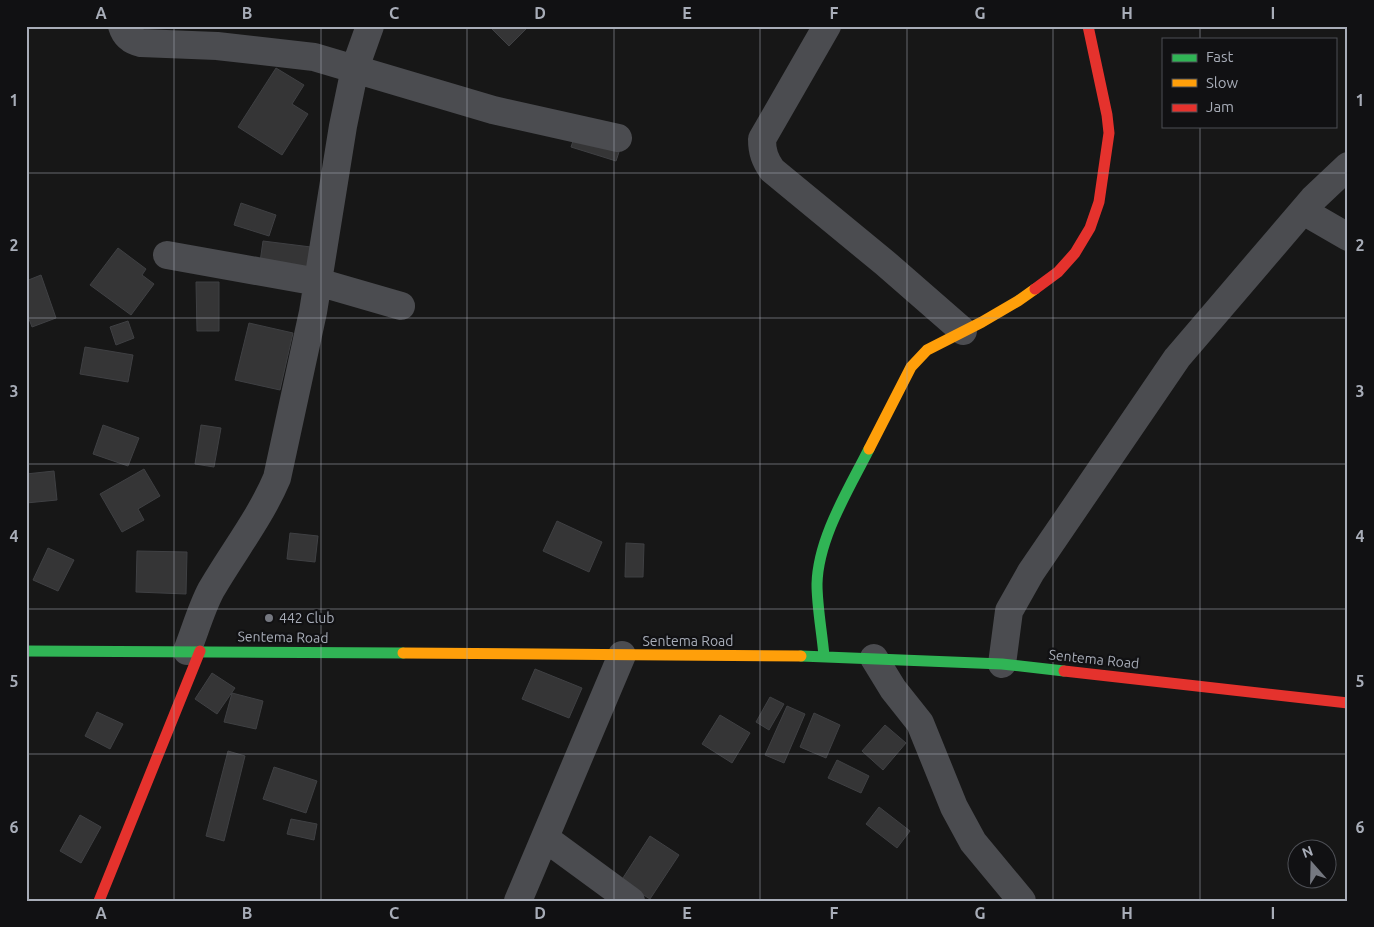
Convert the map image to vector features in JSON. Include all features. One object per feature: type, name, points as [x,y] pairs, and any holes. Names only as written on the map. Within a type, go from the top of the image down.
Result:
[{"type":"main road","points":[[824,656],[817,584],[820,560],[828,535],[910,367],[926,350],[1018,301],[1058,272],[1075,254],[1090,228],[1099,202],[1109,133],[1107,115],[1088,26]]},
{"type":"main road","name":"Sentema Road","points":[[26,651],[824,656],[1002,664],[1348,703]]},
{"type":"main road","points":[[99,901],[194,651]]},
{"type":"street","points":[[122,26],[124,32],[132,40],[141,43],[217,46],[314,57],[492,110],[618,138]]},
{"type":"street","points":[[194,651],[211,592],[253,525],[277,478],[318,282],[338,154],[355,68],[370,26]]},
{"type":"street","points":[[827,26],[762,139],[762,152],[772,170],[964,331]]},
{"type":"street","points":[[1002,664],[1009,611],[1031,572],[1177,358],[1303,211],[1348,166]]},
{"type":"street","points":[[1303,211],[1348,237]]},
{"type":"street","points":[[167,255],[318,282],[401,306]]},
{"type":"street","points":[[518,901],[622,655]]},
{"type":"street","points":[[874,658],[893,689],[920,723],[954,806],[973,842],[1022,901]]},
{"type":"street","points":[[545,838],[631,901]]},
{"type":"building","points":[[489,26],[529,26],[509,46]]},
{"type":"building","points":[[276,68],[304,85],[292,104],[308,114],[282,155],[238,127]]},
{"type":"building","points":[[576,132],[621,146],[616,161],[571,147]]},
{"type":"building","points":[[241,203],[276,215],[269,236],[234,225]]},
{"type":"building","points":[[263,241],[311,247],[308,268],[260,262]]},
{"type":"building","points":[[118,248],[146,269],[142,275],[154,284],[131,315],[90,285]]},
{"type":"building","points":[[41,275],[56,318],[32,327],[26,311],[26,281]]},
{"type":"building","points":[[196,282],[219,282],[219,331],[197,331]]},
{"type":"building","points":[[128,321],[134,338],[116,345],[110,327]]},
{"type":"building","points":[[249,323],[293,333],[280,390],[235,380]]},
{"type":"building","points":[[85,347],[133,355],[128,382],[80,374]]},
{"type":"building","points":[[103,425],[139,438],[128,466],[93,454]]},
{"type":"building","points":[[201,425],[221,428],[214,467],[195,464]]},
{"type":"building","points":[[144,469],[160,496],[138,509],[144,520],[122,532],[100,494]]},
{"type":"building","points":[[54,471],[57,500],[26,503],[26,474]]},
{"type":"building","points":[[557,521],[602,542],[589,572],[543,551]]},
{"type":"building","points":[[290,533],[318,536],[315,562],[287,559]]},
{"type":"building","points":[[626,543],[644,544],[643,577],[625,577]]},
{"type":"building","points":[[48,548],[74,560],[58,591],[33,580]]},
{"type":"building","points":[[137,551],[187,552],[186,594],[136,592]]},
{"type":"building","points":[[535,669],[582,688],[569,718],[522,699]]},
{"type":"building","points":[[212,673],[235,688],[217,714],[195,699]]},
{"type":"building","points":[[232,693],[263,701],[256,729],[224,722]]},
{"type":"building","points":[[770,697],[784,704],[769,730],[756,722]]},
{"type":"building","points":[[787,706],[805,714],[784,763],[765,755]]},
{"type":"building","points":[[97,712],[123,724],[110,749],[85,736]]},
{"type":"building","points":[[814,713],[840,725],[826,758],[800,747]]},
{"type":"building","points":[[720,715],[750,733],[732,763],[702,744]]},
{"type":"building","points":[[885,725],[906,743],[883,770],[862,751]]},
{"type":"building","points":[[228,751],[245,756],[224,841],[206,836]]},
{"type":"building","points":[[837,760],[869,776],[861,793],[828,778]]},
{"type":"building","points":[[274,767],[317,781],[306,813],[263,799]]},
{"type":"building","points":[[879,807],[910,831],[897,848],[866,824]]},
{"type":"building","points":[[80,815],[101,827],[81,863],[60,851]]},
{"type":"building","points":[[291,819],[317,824],[314,840],[287,834]]},
{"type":"building","points":[[650,836],[679,855],[650,899],[621,881]]},
{"type":"traffic: fast","points":[[824,656],[817,593],[819,567],[823,549],[836,514],[869,449]]},
{"type":"traffic: fast","points":[[26,651],[403,653]]},
{"type":"traffic: fast","points":[[801,656],[1002,664],[1064,671]]},
{"type":"traffic: slow","points":[[869,449],[911,367],[927,350],[982,322],[1035,289]]},
{"type":"traffic: slow","points":[[403,653],[801,656]]},
{"type":"traffic: jam","points":[[1035,289],[1058,272],[1075,253],[1090,228],[1099,202],[1109,133],[1107,115],[1088,26]]},
{"type":"traffic: jam","points":[[99,901],[200,651]]},
{"type":"traffic: jam","points":[[1064,671],[1348,703]]},
{"type":"place","name":"442 Club","points":[[269,618]]}]
